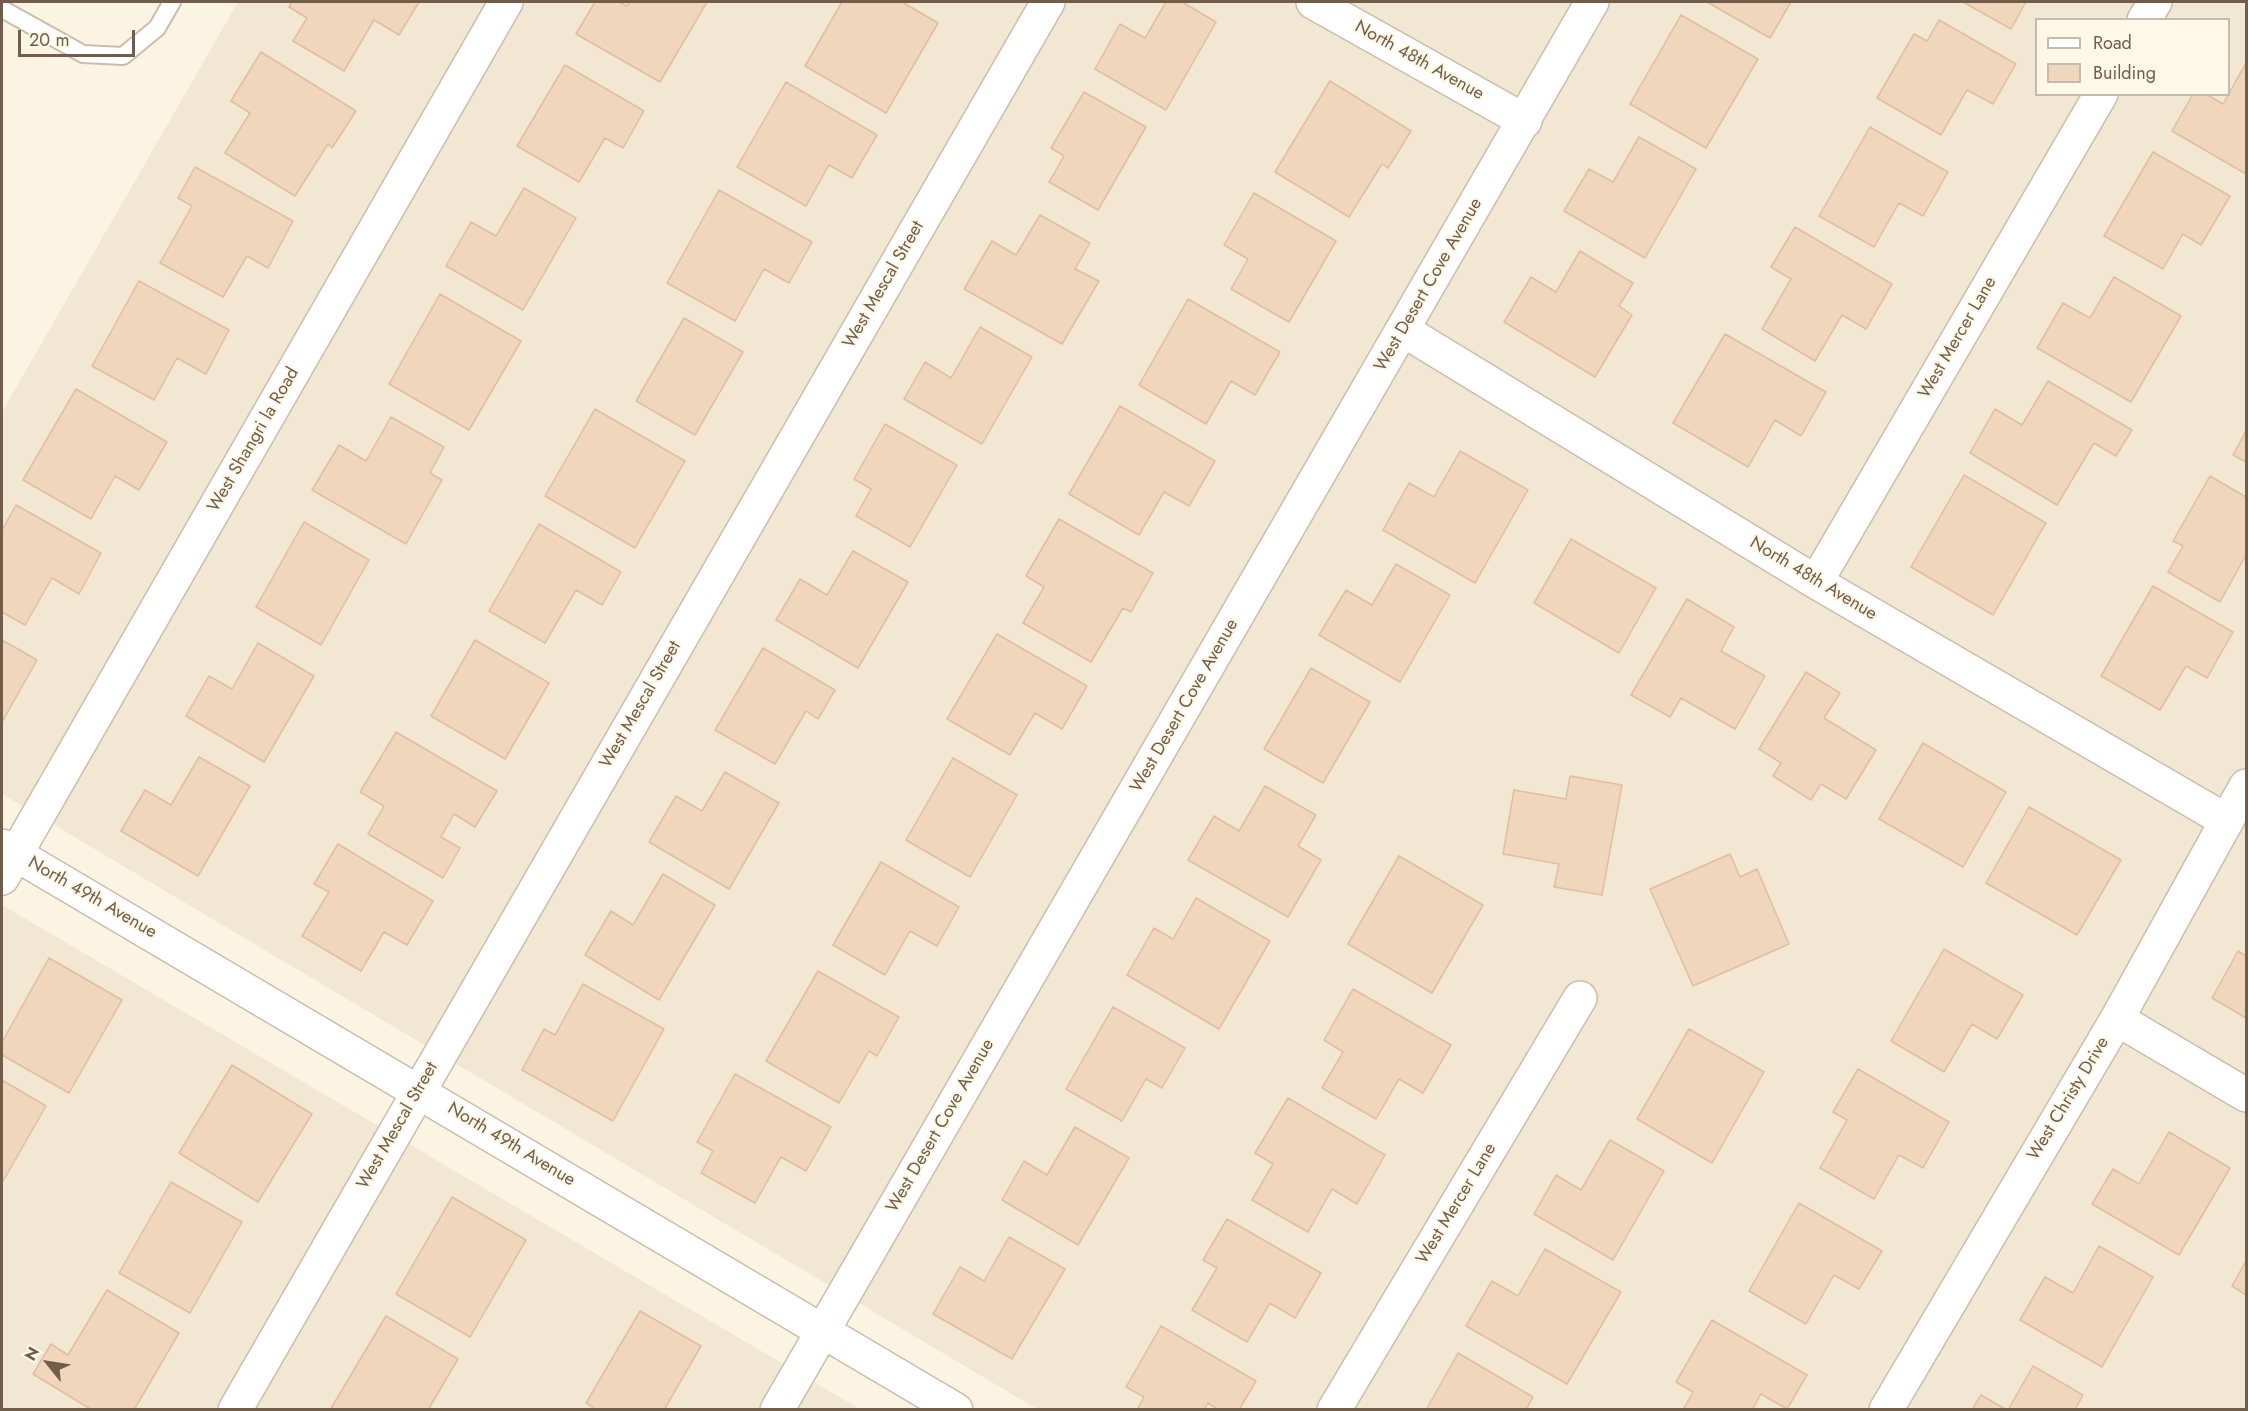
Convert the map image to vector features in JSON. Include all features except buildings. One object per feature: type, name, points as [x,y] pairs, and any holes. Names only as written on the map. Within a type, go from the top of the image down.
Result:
[{"type":"street","name":"West Shangri la Road","points":[[6,859],[506,2]]},
{"type":"street","name":"West Mescal Street","points":[[235,1410],[1048,2]]},
{"type":"street","name":"North 48th Avenue","points":[[1313,2],[1525,121]]},
{"type":"street","name":"West Desert Cove Avenue","points":[[777,1410],[1592,2]]},
{"type":"street","points":[[2145,18],[2155,2]]},
{"type":"street","name":"West Mercer Lane","points":[[1816,582],[2100,96]]},
{"type":"street","name":"North 48th Avenue","points":[[1403,330],[1816,582],[2227,821]]},
{"type":"street","name":"West Christy Drive","points":[[1886,1410],[2116,1019],[2247,786]]},
{"type":"street","name":"North 49th Avenue","points":[[6,859],[419,1090],[956,1410]]},
{"type":"street","name":"West Mercer Lane","points":[[1335,1410],[1580,998]]},
{"type":"street","points":[[2116,1019],[2247,1095]]},
{"type":"lane","points":[[2,9],[83,54],[123,56],[157,28],[172,2]]},
{"type":"shaded area","points":[[238,2],[2246,2],[2246,1409],[1037,1409],[2,794],[2,412]]},
{"type":"shaded area","points":[[2,905],[860,1409],[2,1409]]}]
